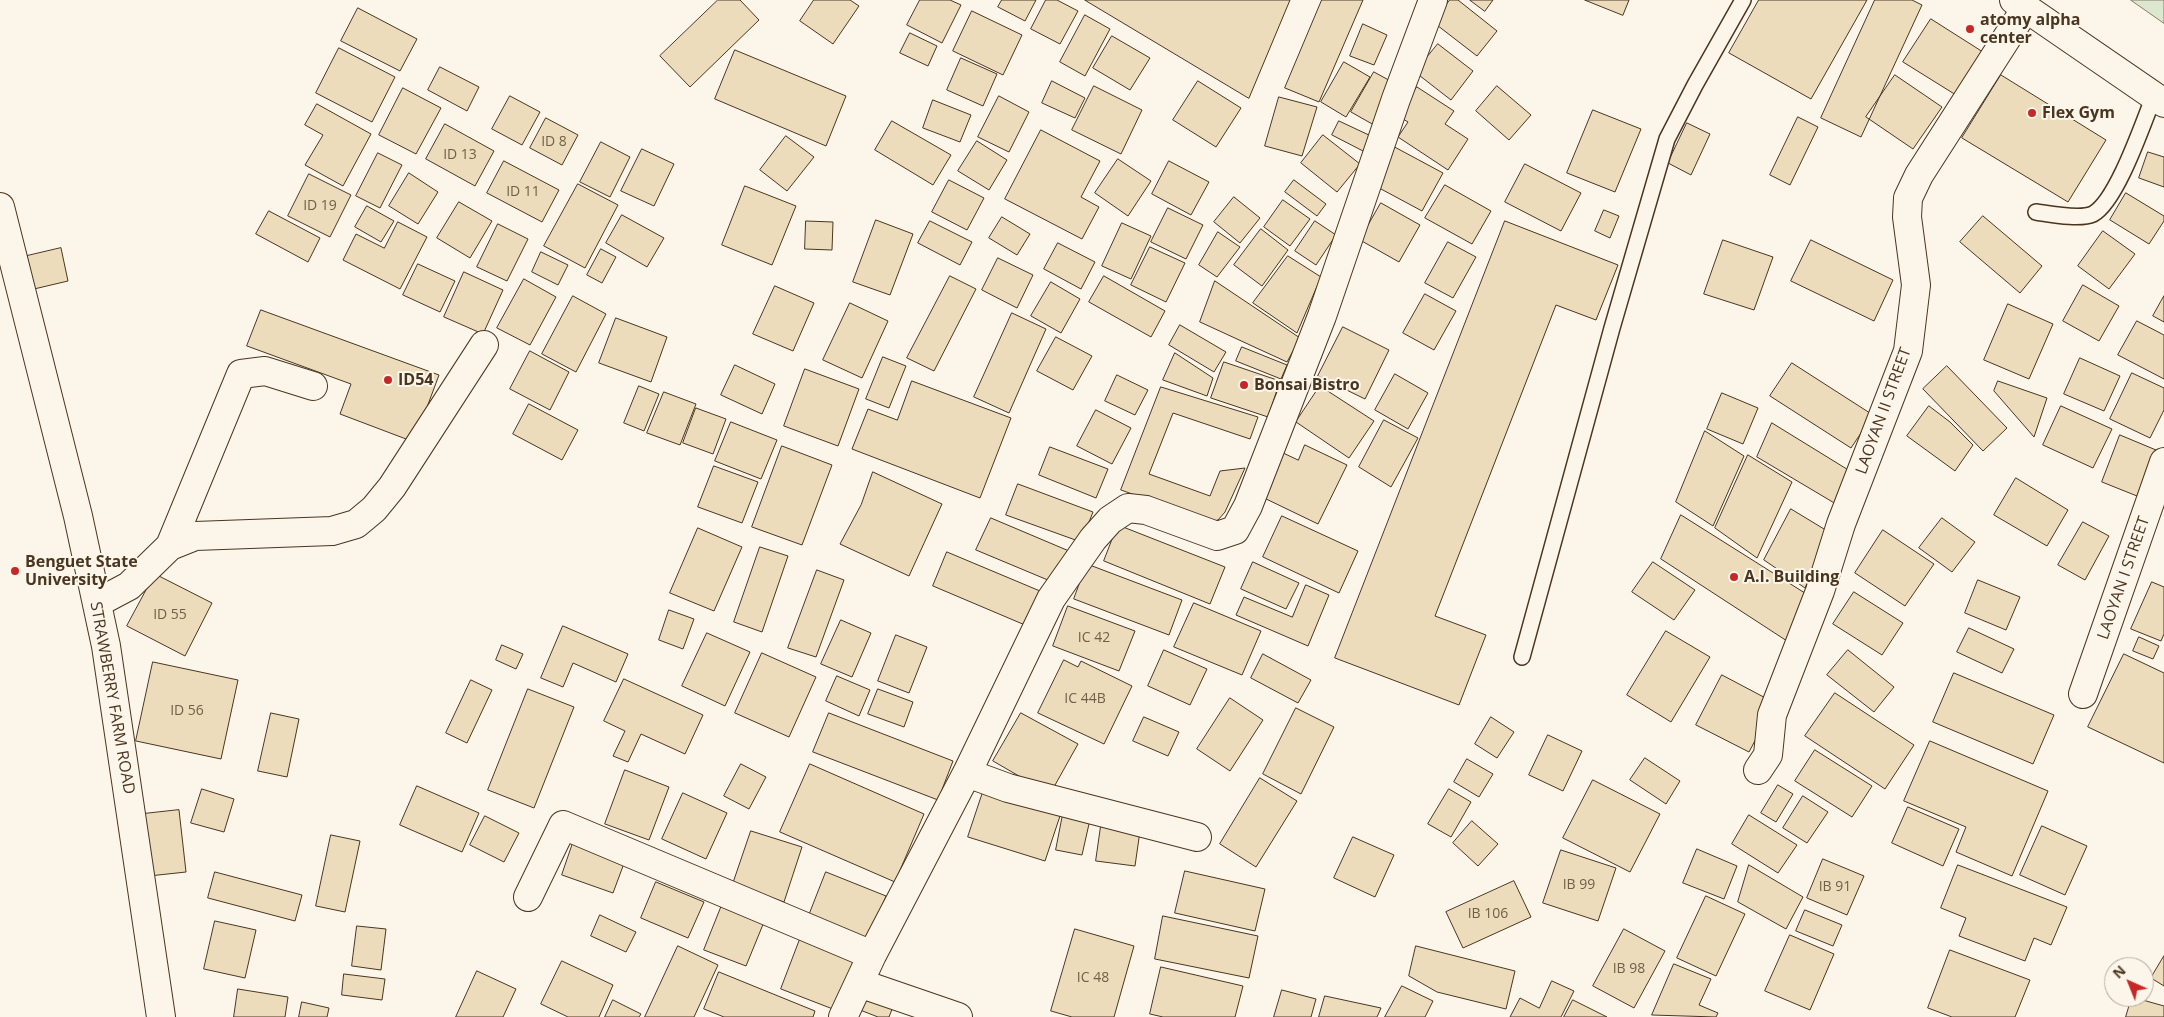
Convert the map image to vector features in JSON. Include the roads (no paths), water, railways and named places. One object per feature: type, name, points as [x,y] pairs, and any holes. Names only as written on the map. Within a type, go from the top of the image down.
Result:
[{"type":"main road","points":[[844,1017],[872,955],[966,773],[1052,599],[1093,539],[1110,520],[1128,508],[1146,510],[1217,536],[1235,530],[1248,506],[1322,316],[1396,99],[1433,0]]},
{"type":"main road","points":[[2020,4],[2159,100]]},
{"type":"main road","name":"LAOYAN II STREET","points":[[1758,770],[1768,755],[1772,715],[1820,590],[1841,524],[1908,351],[1916,285],[1907,217],[1908,198],[1919,175],[2020,4]]},
{"type":"main road","name":"STRAWBERRY FARM ROAD","points":[[0,207],[78,516],[106,646],[161,1017]]},
{"type":"main road","points":[[97,603],[129,586],[170,546],[194,536],[332,531],[356,524],[374,509],[392,487],[484,345]]},
{"type":"main road","points":[[170,546],[241,374],[265,371],[313,386]]},
{"type":"main road","name":"LAOYAN I STREET","points":[[2083,694],[2164,462]]},
{"type":"main road","points":[[966,773],[1008,788],[1198,837]]},
{"type":"main road","points":[[528,897],[563,825],[872,955]]},
{"type":"main road","points":[[859,983],[958,1017]]},
{"type":"lane","points":[[1522,657],[1612,328],[1667,139],[1694,85],[1743,0]]},
{"type":"lane","points":[[2036,212],[2071,216],[2092,214],[2109,200],[2159,100]]},
{"type":"place","name":"atomy alpha center","points":[[1970,29]]},
{"type":"place","name":"Flex Gym","points":[[2032,113]]},
{"type":"place","name":"ID54","points":[[388,380]]},
{"type":"place","name":"Bonsai Bistro","points":[[1244,385]]},
{"type":"place","name":"Benguet State University","points":[[15,571]]},
{"type":"place","name":"A.I. Building","points":[[1734,577]]}]
